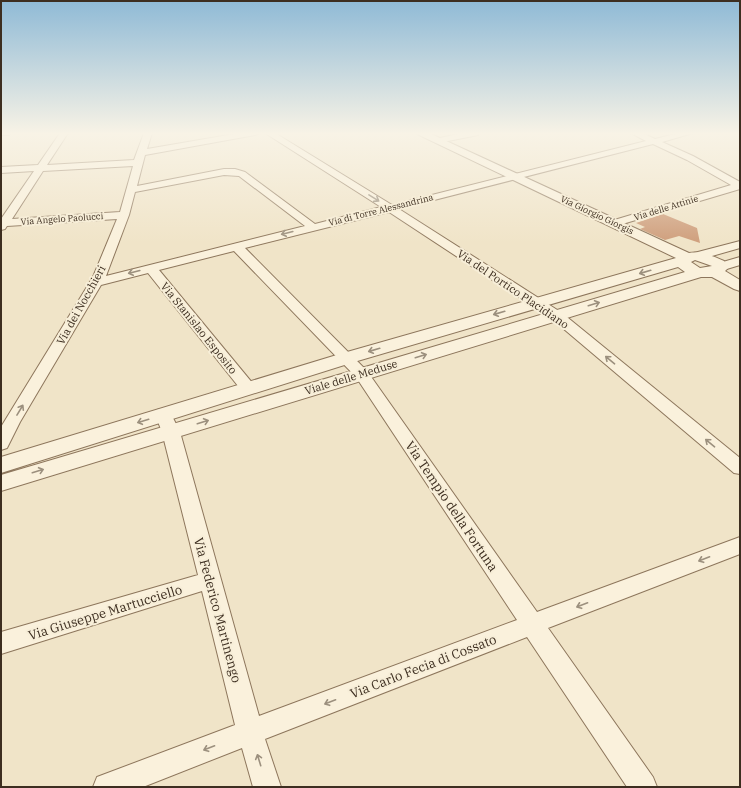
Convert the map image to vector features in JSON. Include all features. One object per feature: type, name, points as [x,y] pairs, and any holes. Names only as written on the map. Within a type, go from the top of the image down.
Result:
[{"type":"street","points":[[2,224],[39,170]]},
{"type":"street","name":"Via dei Nocchieri","points":[[1,444],[12,422],[96,282],[124,215],[136,170]]},
{"type":"street","name":"Via del Portico Placidiano","points":[[329,170],[557,316],[740,468]]},
{"type":"street","name":"Via Giorgio Giorgis","points":[[501,170],[701,264],[740,286]]},
{"type":"street","name":"Via di Torre Alessandrina","points":[[96,282],[541,170]]},
{"type":"street","points":[[713,170],[740,185]]},
{"type":"street","points":[[130,190],[224,172],[235,172],[241,174],[313,227]]},
{"type":"street","name":"Via delle Attinie","points":[[615,223],[740,185]]},
{"type":"street","name":"Via Angelo Paolucci","points":[[2,224],[124,215]]},
{"type":"street","name":"Viale delle Meduse","points":[[1,465],[362,374],[557,316],[701,264],[740,244]]},
{"type":"street","name":"Via Tempio della Fortuna","points":[[236,246],[362,374],[642,787]]},
{"type":"street","name":"Viale delle Meduse","points":[[1,483],[167,423],[248,388],[347,358],[536,303],[701,264],[740,261]]},
{"type":"street","name":"Via Stanislao Esposito","points":[[151,268],[248,388]]},
{"type":"street","name":"Via Federico Martinengo","points":[[167,423],[250,732],[267,787]]},
{"type":"street","name":"Via Carlo Fecia di Cossato","points":[[107,787],[740,545]]},
{"type":"street","name":"Via Giuseppe Martucciello","points":[[1,643],[210,580]]},
{"type":"building","points":[[663,214],[697,228],[700,243],[679,236],[665,240],[640,229],[645,227],[636,223]]}]
